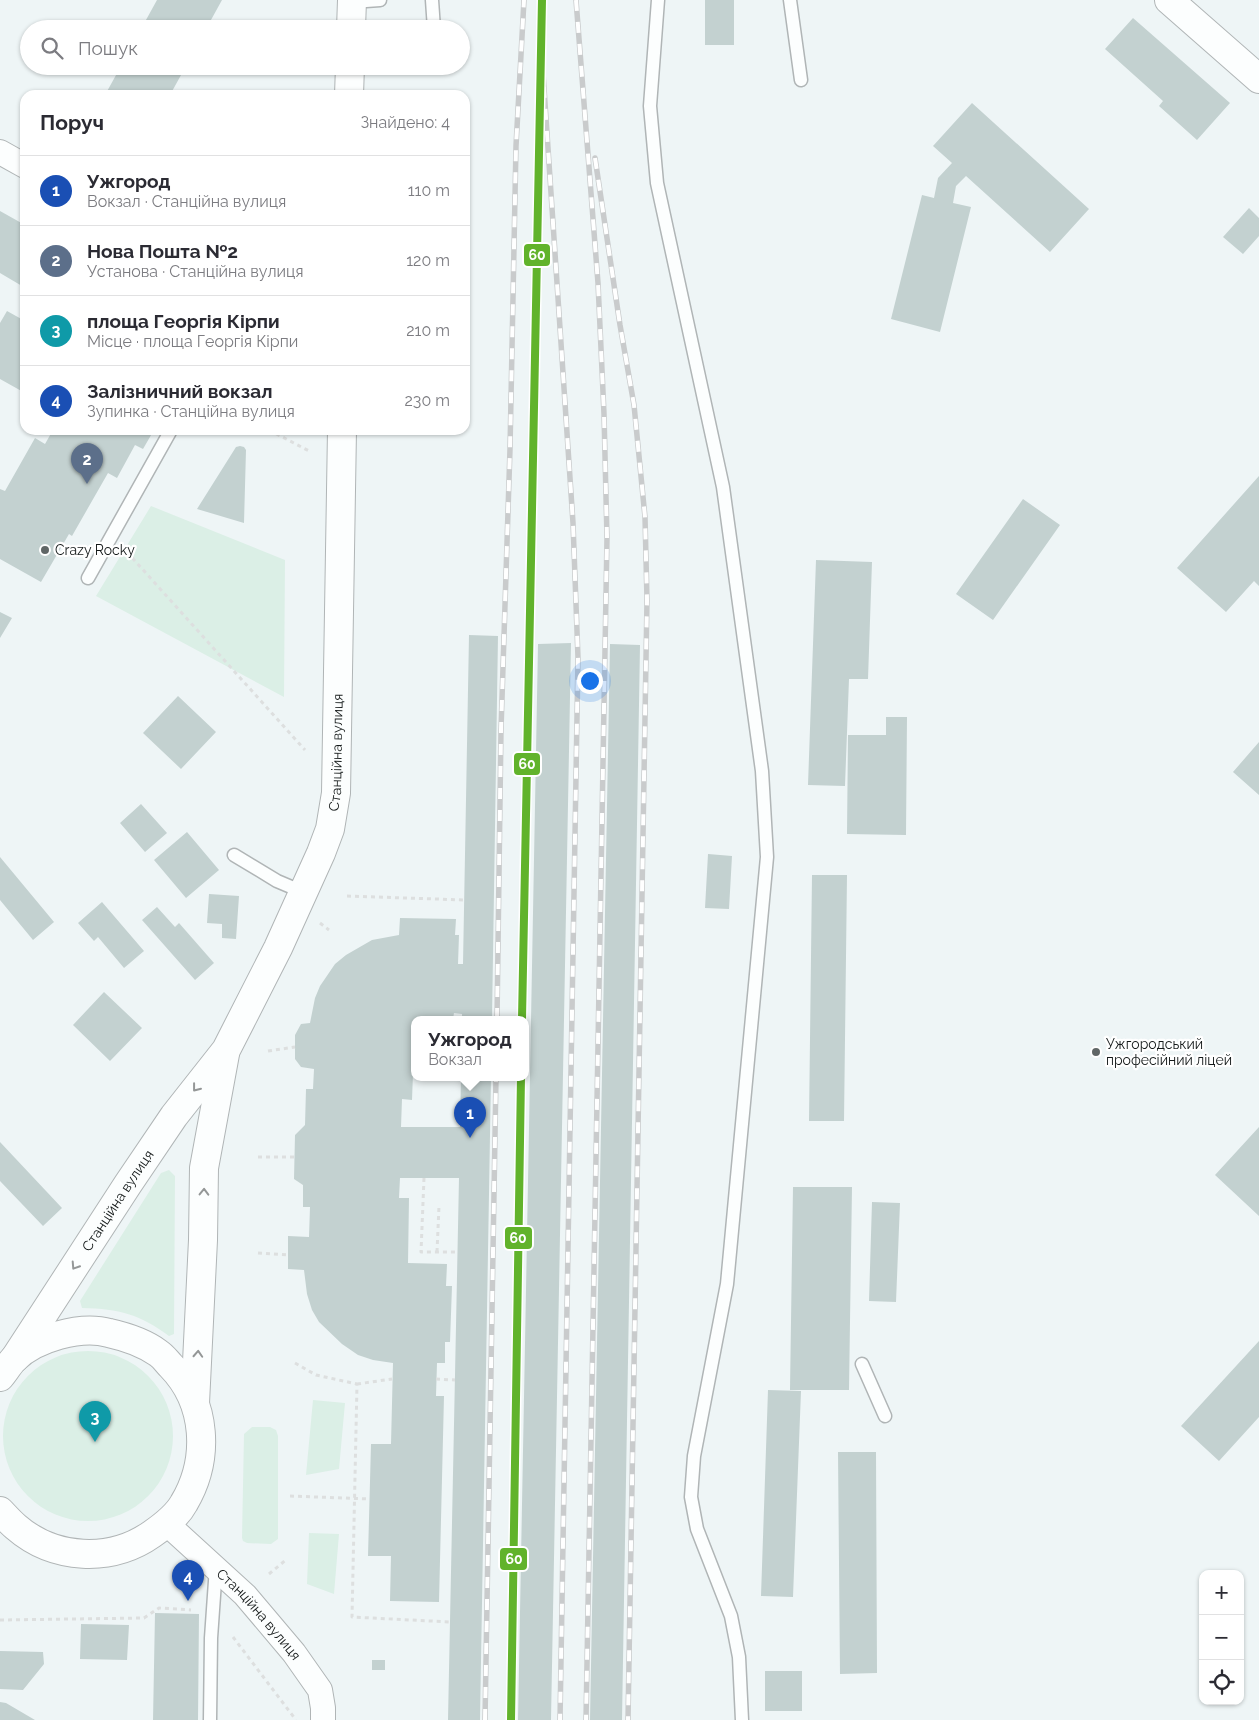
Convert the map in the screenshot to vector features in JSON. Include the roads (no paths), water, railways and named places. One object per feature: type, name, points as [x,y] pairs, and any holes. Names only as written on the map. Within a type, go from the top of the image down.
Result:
[{"type":"main road","points":[[1170,0],[1259,79]]},
{"type":"main road","points":[[351,20],[352,1]]},
{"type":"main road","points":[[350,75],[350,90]]},
{"type":"main road","name":"Станційна вулиця","points":[[8,1367],[159,1139],[226,1050],[278,948],[330,829],[336,793],[342,435]]},
{"type":"main road","name":"Станційна вулиця","points":[[195,1403],[203,1240],[204,1168],[226,1050]]},
{"type":"main road","points":[[5,1523],[54,1549],[76,1554],[98,1554],[120,1550],[141,1542],[167,1524],[184,1504],[195,1480],[201,1455],[201,1428],[195,1403],[180,1376],[159,1353],[132,1338],[102,1331],[71,1332],[42,1341],[8,1367]]},
{"type":"street","points":[[0,152],[20,163]]},
{"type":"street","name":"Станційна вулиця","points":[[167,1524],[245,1595],[308,1672],[320,1690],[323,1720]]},
{"type":"lane","points":[[352,1],[380,0]]},
{"type":"lane","points":[[432,0],[433,20]]},
{"type":"lane","points":[[658,0],[650,106],[657,183],[723,487],[762,770],[767,857],[726,1284],[694,1456],[691,1497],[697,1529],[732,1616],[739,1657],[742,1720]]},
{"type":"lane","points":[[790,0],[801,80]]},
{"type":"lane","points":[[88,578],[168,435]]},
{"type":"lane","points":[[234,855],[277,881],[303,892]]},
{"type":"lane","points":[[862,1364],[885,1416]]},
{"type":"lane","points":[[210,1720],[211,1638],[216,1567]]},
{"type":"railway","points":[[497,1016],[501,730],[510,449],[516,146],[524,0]]},
{"type":"railway","points":[[576,0],[598,283],[607,538],[586,1720]]},
{"type":"railway","points":[[541,43],[573,523],[578,658],[560,1720]]},
{"type":"railway","points":[[595,158],[634,405],[645,517],[647,600],[628,1720]]},
{"type":"railway","points":[[485,1720],[496,1081]]},
{"type":"place","name":"Нова Пошта №2","points":[[87,484]]},
{"type":"place","name":"Crazy Rocky","points":[[45,550]]},
{"type":"place","name":"Ужгородський професійний ліцей","points":[[1096,1052]]},
{"type":"place","name":"Ужгород","points":[[470,1138]]},
{"type":"place","name":"площа Георгія Кірпи","points":[[95,1442]]},
{"type":"place","name":"Залізничний вокзал","points":[[188,1601]]}]
